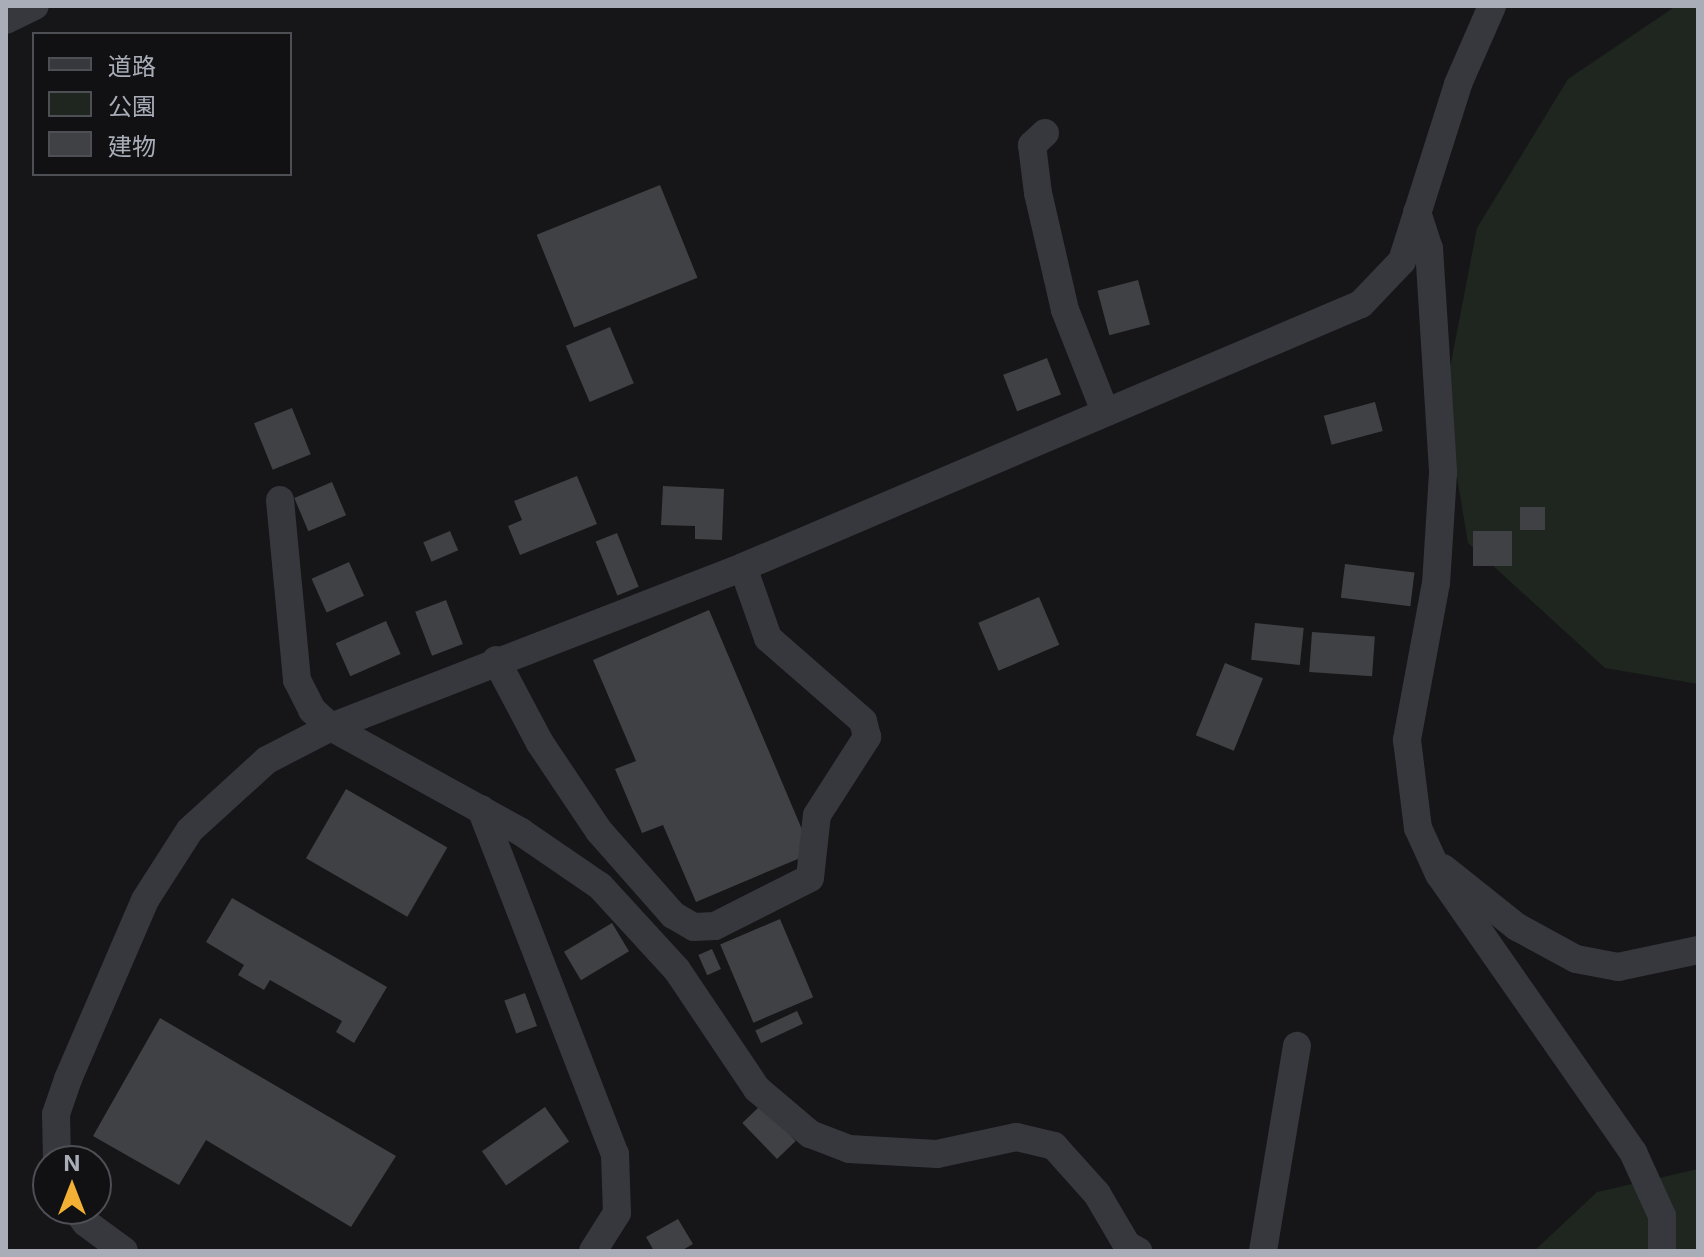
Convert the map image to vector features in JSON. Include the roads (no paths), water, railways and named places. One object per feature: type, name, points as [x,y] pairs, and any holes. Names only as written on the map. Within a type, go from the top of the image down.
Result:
[{"type":"street","points":[[6,20],[35,6]]},
{"type":"street","points":[[57,1145],[56,1114],[64,1090],[145,900],[190,830],[223,796],[267,760],[331,727],[496,660],[743,567],[1104,409],[1361,304],[1402,261],[1458,84],[1492,6]]},
{"type":"street","points":[[1045,133],[1032,145],[1038,193],[1065,310],[1104,409]]},
{"type":"street","points":[[1417,212],[1429,248],[1443,473],[1436,583],[1407,740],[1418,828],[1433,862],[1633,1152],[1662,1216],[1662,1251]]},
{"type":"street","points":[[280,500],[297,680],[312,710],[331,727],[481,809],[600,886],[677,970],[757,1089],[810,1134],[849,1149],[937,1154],[1016,1137],[1054,1146],[1097,1194],[1127,1245],[1138,1251]]},
{"type":"street","points":[[496,660],[540,743],[599,831],[673,915],[694,927],[715,926],[810,878],[817,815],[867,737],[863,721],[768,638],[743,567]]},
{"type":"street","points":[[481,809],[615,1154],[617,1213],[593,1251]]},
{"type":"street","points":[[1433,862],[1517,927],[1576,959],[1618,967],[1698,950]]},
{"type":"street","points":[[1263,1251],[1297,1046]]},
{"type":"street","points":[[89,1225],[124,1251]]}]
